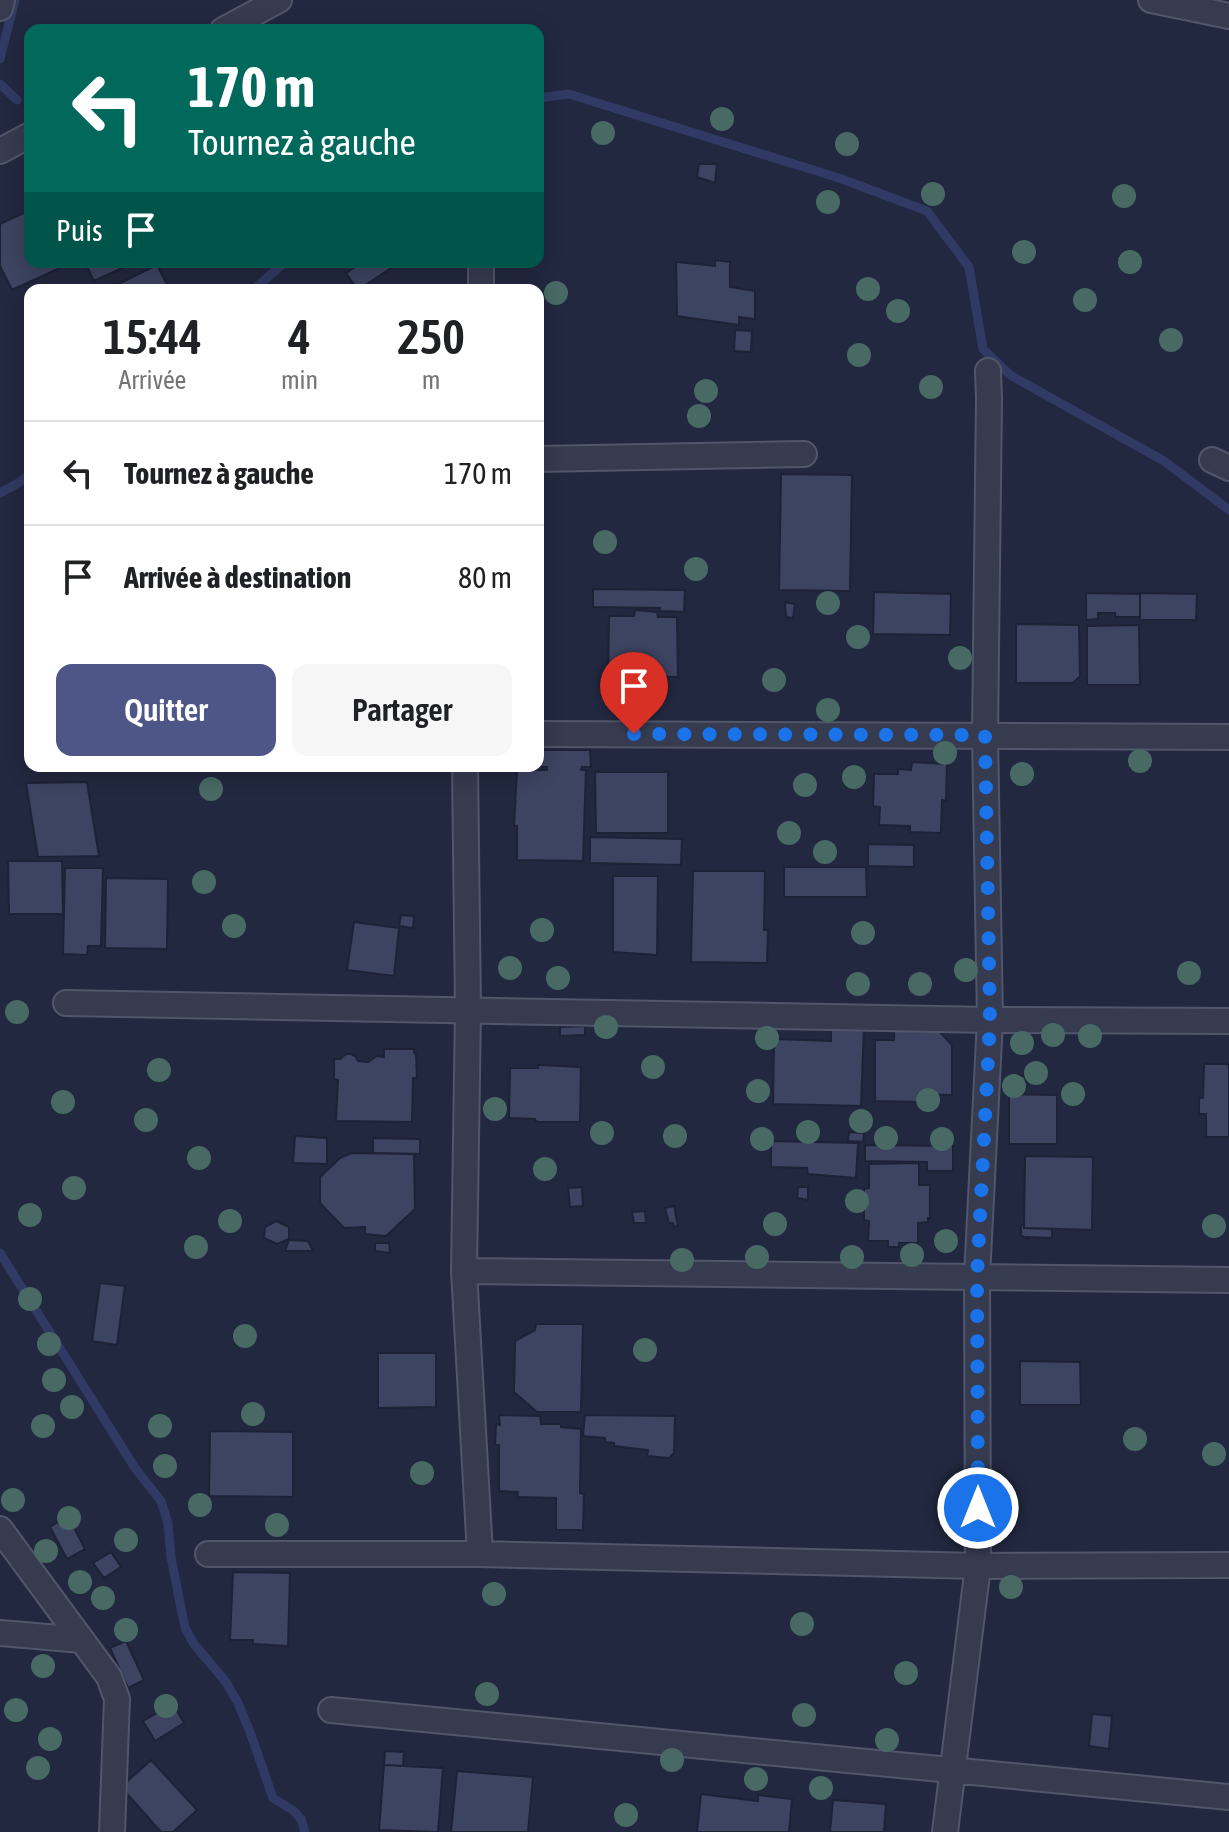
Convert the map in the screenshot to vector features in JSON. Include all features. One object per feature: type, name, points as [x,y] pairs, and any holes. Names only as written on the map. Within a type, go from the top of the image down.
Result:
[{"type":"street","points":[[0,8],[2,0]]},
{"type":"street","points":[[234,24],[279,0]]},
{"type":"street","points":[[1151,0],[1229,16]]},
{"type":"street","points":[[0,151],[24,138]]},
{"type":"street","points":[[945,1832],[978,1566],[977,1277],[990,1020],[985,735],[988,371]]},
{"type":"street","points":[[544,459],[804,454]]},
{"type":"street","points":[[544,734],[1229,737]]},
{"type":"street","points":[[465,772],[468,1010],[464,1271],[480,1554]]},
{"type":"street","points":[[66,1003],[990,1020],[1229,1021]]},
{"type":"street","points":[[464,1271],[1229,1280]]},
{"type":"street","points":[[0,1529],[109,1677],[117,1699],[112,1832]]},
{"type":"street","points":[[208,1554],[480,1554],[978,1566],[1229,1565]]},
{"type":"street","points":[[0,1633],[82,1640]]},
{"type":"street","points":[[331,1710],[1229,1797]]},
{"type":"building","points":[[699,164],[717,164],[715,183],[697,177]]},
{"type":"building","points":[[24,213],[24,268],[60,268],[12,290],[0,266],[0,224]]},
{"type":"building","points":[[715,260],[730,262],[730,287],[755,291],[755,319],[739,317],[739,325],[677,316],[676,262],[715,266]]},
{"type":"building","points":[[88,268],[122,268],[94,281]]},
{"type":"building","points":[[151,268],[159,268],[167,284],[118,284]]},
{"type":"building","points":[[354,268],[391,268],[367,284],[354,284],[346,273]]},
{"type":"building","points":[[735,330],[752,331],[751,352],[734,351]]},
{"type":"building","points":[[781,474],[852,475],[850,591],[779,590]]},
{"type":"building","points":[[593,589],[685,590],[684,612],[660,611],[660,608],[593,607]]},
{"type":"building","points":[[874,592],[951,594],[950,635],[873,634]]},
{"type":"building","points":[[1086,593],[1140,594],[1140,617],[1098,613],[1098,619],[1086,620]]},
{"type":"building","points":[[1140,593],[1197,594],[1196,620],[1140,620]]},
{"type":"building","points":[[785,602],[795,604],[793,618],[786,617]]},
{"type":"building","points":[[635,610],[657,612],[658,617],[677,617],[678,677],[632,676],[632,680],[608,680],[609,616],[634,616]]},
{"type":"building","points":[[1016,624],[1079,625],[1080,676],[1073,683],[1016,683]]},
{"type":"building","points":[[1139,625],[1140,685],[1087,685],[1087,626]]},
{"type":"building","points":[[544,750],[590,750],[591,767],[582,767],[581,770],[586,770],[583,861],[517,860],[517,826],[514,826],[517,772],[544,772],[547,767],[544,767]]},
{"type":"building","points":[[912,762],[947,764],[941,833],[910,832],[910,826],[879,825],[880,807],[873,806],[874,774],[898,774],[898,769],[911,770]]},
{"type":"building","points":[[595,772],[668,772],[668,833],[596,833]]},
{"type":"building","points":[[87,782],[99,856],[38,857],[26,783]]},
{"type":"building","points":[[590,837],[682,839],[681,865],[590,863]]},
{"type":"building","points":[[868,844],[914,845],[914,867],[868,866]]},
{"type":"building","points":[[8,861],[62,861],[63,914],[9,914]]},
{"type":"building","points":[[784,867],[866,867],[867,897],[784,897]]},
{"type":"building","points":[[65,868],[103,868],[101,946],[88,946],[87,955],[63,954]]},
{"type":"building","points":[[693,871],[765,871],[767,963],[691,962]]},
{"type":"building","points":[[613,876],[658,876],[657,955],[613,952]]},
{"type":"building","points":[[106,878],[168,879],[167,949],[105,948]]},
{"type":"building","points":[[401,915],[414,916],[413,928],[399,926]]},
{"type":"building","points":[[354,922],[399,928],[394,976],[347,970]]},
{"type":"building","points":[[831,1024],[864,1025],[861,1106],[773,1104],[774,1039],[831,1041]]},
{"type":"building","points":[[585,1026],[585,1035],[560,1036],[560,1027]]},
{"type":"building","points":[[894,1031],[939,1031],[952,1045],[952,1095],[918,1094],[917,1102],[875,1101],[875,1040],[894,1040]]},
{"type":"building","points":[[384,1049],[414,1049],[416,1054],[417,1078],[413,1078],[412,1122],[336,1121],[338,1080],[334,1079],[334,1059],[351,1054],[358,1061],[368,1062],[377,1056],[384,1057]]},
{"type":"building","points":[[1204,1064],[1229,1065],[1229,1137],[1206,1137],[1206,1114],[1199,1114]]},
{"type":"building","points":[[538,1065],[581,1067],[580,1122],[509,1118],[510,1068],[538,1068]]},
{"type":"building","points":[[1025,1076],[1025,1091],[1008,1088],[1008,1077]]},
{"type":"building","points":[[1009,1094],[1057,1095],[1057,1144],[1009,1144]]},
{"type":"building","points":[[849,1132],[864,1133],[863,1142],[848,1141]]},
{"type":"building","points":[[295,1136],[327,1138],[327,1164],[293,1163]]},
{"type":"building","points":[[373,1138],[420,1139],[420,1154],[373,1153]]},
{"type":"building","points":[[771,1141],[858,1143],[856,1178],[808,1174],[807,1168],[771,1167]]},
{"type":"building","points":[[865,1145],[953,1146],[953,1171],[927,1171],[927,1162],[865,1161]]},
{"type":"building","points":[[352,1153],[414,1154],[415,1209],[386,1236],[365,1234],[365,1227],[344,1228],[320,1203],[320,1177],[340,1158]]},
{"type":"building","points":[[1025,1156],[1093,1157],[1092,1230],[1024,1228]]},
{"type":"building","points":[[919,1163],[919,1185],[930,1185],[930,1218],[928,1222],[918,1223],[918,1243],[899,1243],[899,1247],[888,1247],[888,1241],[868,1241],[869,1221],[864,1220],[864,1189],[869,1188],[869,1164]]},
{"type":"building","points":[[582,1187],[583,1206],[570,1207],[568,1188]]},
{"type":"building","points":[[798,1187],[808,1187],[808,1200],[797,1198]]},
{"type":"building","points":[[674,1206],[678,1226],[674,1227],[673,1223],[669,1223],[665,1208]]},
{"type":"building","points":[[645,1211],[646,1223],[634,1223],[632,1212]]},
{"type":"building","points":[[276,1221],[289,1227],[289,1239],[277,1244],[264,1238],[265,1227]]},
{"type":"building","points":[[1021,1225],[1024,1228],[1052,1229],[1052,1238],[1028,1239],[1021,1235]]},
{"type":"building","points":[[289,1240],[308,1241],[313,1251],[285,1251]]},
{"type":"building","points":[[375,1243],[389,1243],[390,1253],[375,1251]]},
{"type":"building","points":[[100,1283],[125,1286],[117,1345],[92,1341]]},
{"type":"building","points":[[536,1324],[583,1324],[581,1412],[537,1412],[514,1392],[515,1341],[535,1330]]},
{"type":"building","points":[[378,1353],[436,1353],[436,1407],[378,1408]]},
{"type":"building","points":[[1020,1361],[1080,1362],[1081,1405],[1020,1405]]},
{"type":"building","points":[[499,1415],[540,1416],[541,1424],[561,1424],[561,1427],[581,1429],[583,1530],[556,1530],[556,1498],[517,1497],[518,1492],[499,1491],[499,1445],[495,1445]]},
{"type":"building","points":[[585,1415],[675,1416],[674,1453],[669,1458],[647,1456],[648,1450],[614,1446],[614,1443],[605,1442],[605,1438],[583,1436]]},
{"type":"building","points":[[210,1431],[293,1432],[293,1497],[209,1496]]},
{"type":"building","points":[[68,1516],[85,1549],[67,1559],[50,1527]]},
{"type":"building","points":[[111,1552],[121,1567],[104,1578],[93,1563]]},
{"type":"building","points":[[233,1572],[290,1573],[288,1646],[230,1640]]},
{"type":"building","points":[[126,1641],[144,1680],[128,1688],[110,1648]]},
{"type":"building","points":[[173,1704],[184,1723],[155,1741],[143,1721]]},
{"type":"building","points":[[1092,1714],[1112,1716],[1109,1749],[1089,1746]]},
{"type":"building","points":[[385,1751],[404,1752],[403,1766],[384,1765]]},
{"type":"building","points":[[151,1760],[197,1810],[173,1832],[161,1832],[121,1787]]},
{"type":"building","points":[[384,1765],[443,1768],[438,1832],[379,1830]]},
{"type":"building","points":[[457,1771],[533,1777],[528,1832],[451,1832]]},
{"type":"building","points":[[701,1794],[758,1801],[758,1795],[792,1799],[789,1832],[697,1832]]},
{"type":"building","points":[[833,1800],[886,1804],[884,1832],[830,1832]]},
{"type":"waterway","points":[[0,59],[15,0]]},
{"type":"waterway","points":[[0,84],[17,100]]},
{"type":"waterway","points":[[544,97],[569,94],[839,178],[927,211],[969,267],[983,349],[1010,375],[1164,461],[1229,510]]},
{"type":"waterway","points":[[260,284],[278,268]]},
{"type":"waterway","points":[[0,493],[24,479]]},
{"type":"waterway","points":[[0,1253],[135,1468],[161,1501],[168,1523],[171,1557],[185,1628],[238,1703],[273,1798],[294,1811],[301,1819],[305,1832]]},
{"type":"route","points":[[634,734],[985,735],[990,1020],[977,1277],[978,1508]]}]
